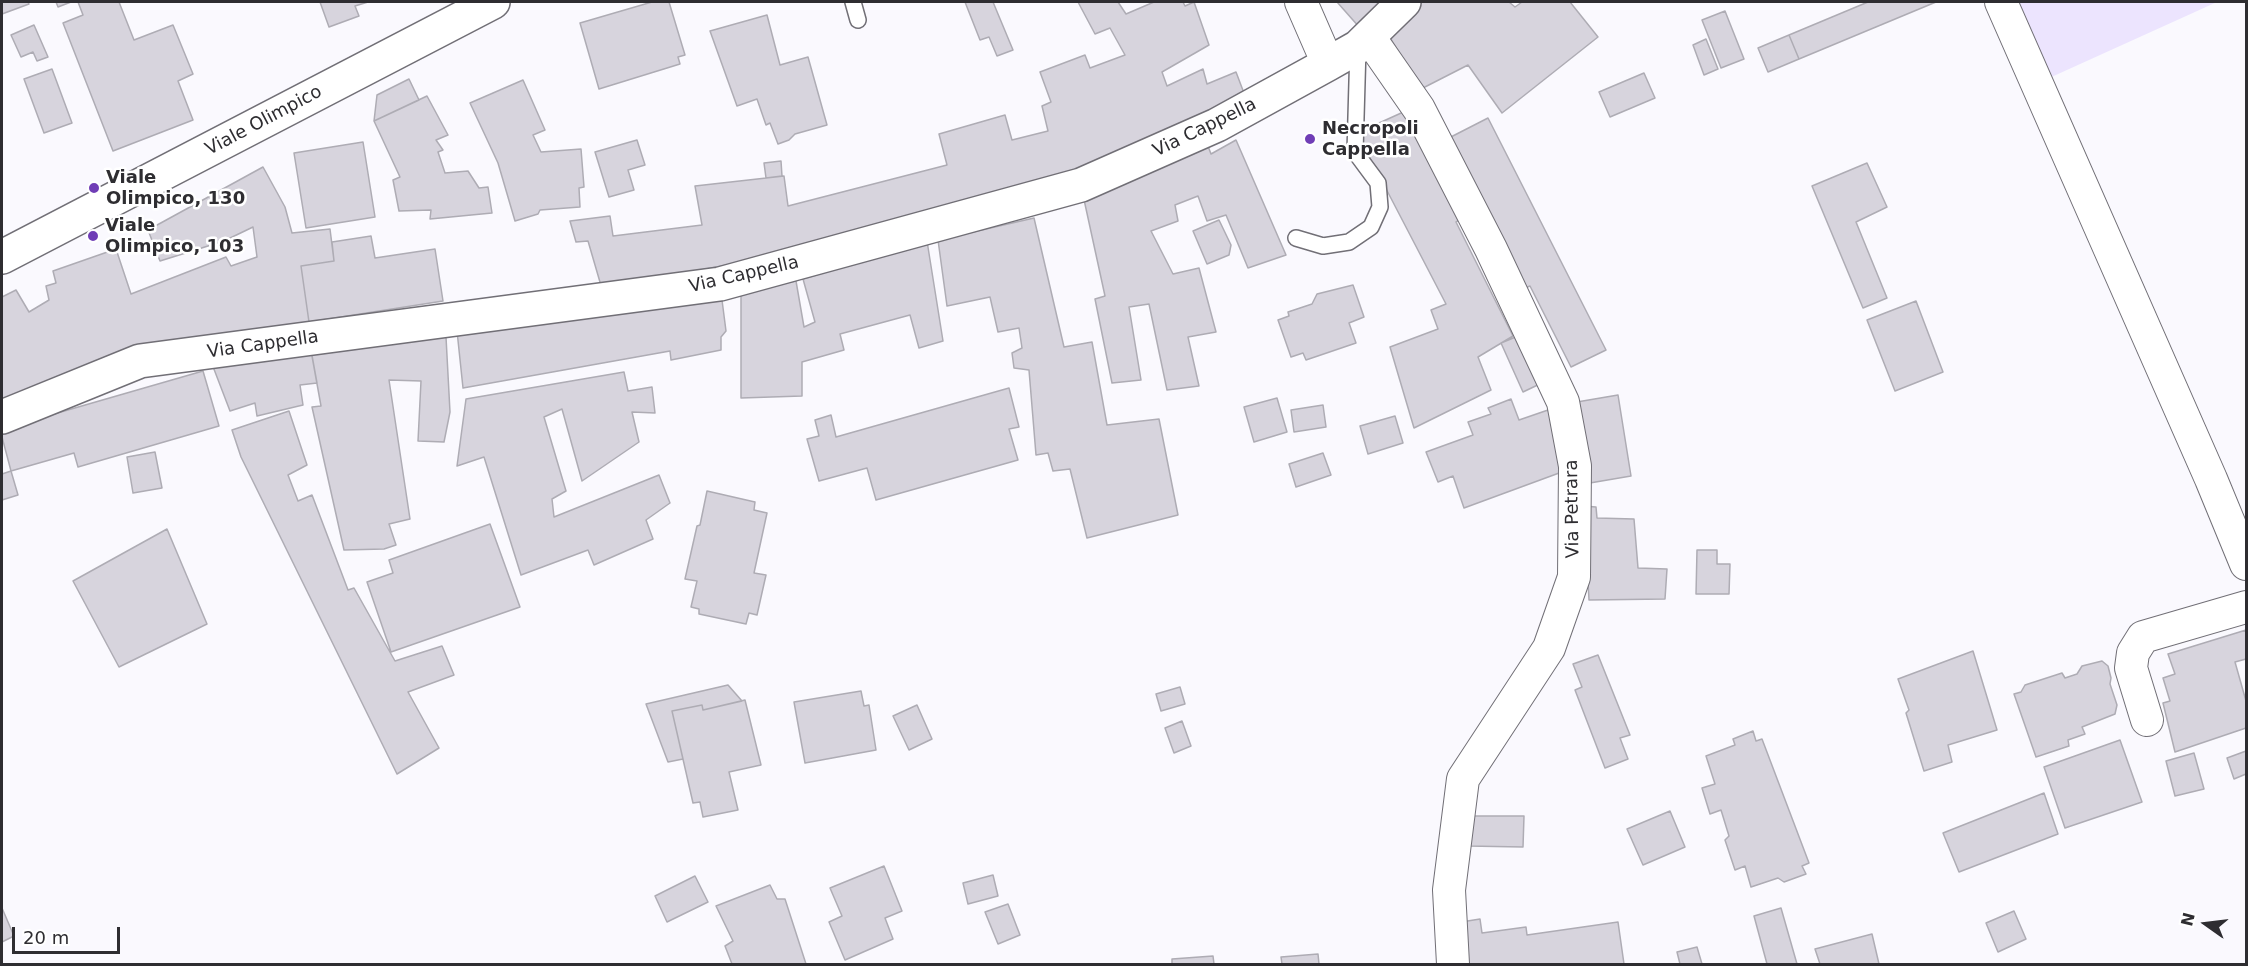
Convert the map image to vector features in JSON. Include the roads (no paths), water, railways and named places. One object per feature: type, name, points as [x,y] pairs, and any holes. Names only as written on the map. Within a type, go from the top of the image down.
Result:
[{"type":"street","name":"Viale Olimpico","points":[[2,257],[493,2]]},
{"type":"street","points":[[1301,2],[1328,64]]},
{"type":"street","name":"Via Cappella","points":[[2,417],[140,361],[720,285],[1081,185],[1217,125],[1328,64],[1364,42],[1404,2]]},
{"type":"street","points":[[2001,2],[2247,564]]},
{"type":"street","name":"Via Petrara","points":[[1364,42],[1419,109],[1491,249],[1563,402],[1575,466],[1574,577],[1549,648],[1463,779],[1449,890],[1453,964]]},
{"type":"street","points":[[2147,720],[2131,668],[2133,653],[2142,637],[2247,607]]},
{"type":"lane","points":[[853,2],[858,20]]},
{"type":"lane","points":[[1296,238],[1323,246],[1349,243],[1371,227],[1380,207],[1378,183],[1355,152],[1364,42]]},
{"type":"place","name":"Necropoli Cappella","points":[[1310,139]]},
{"type":"place","name":"Viale Olimpico, 130","points":[[94,188]]},
{"type":"place","name":"Viale Olimpico, 103","points":[[93,236]]}]
